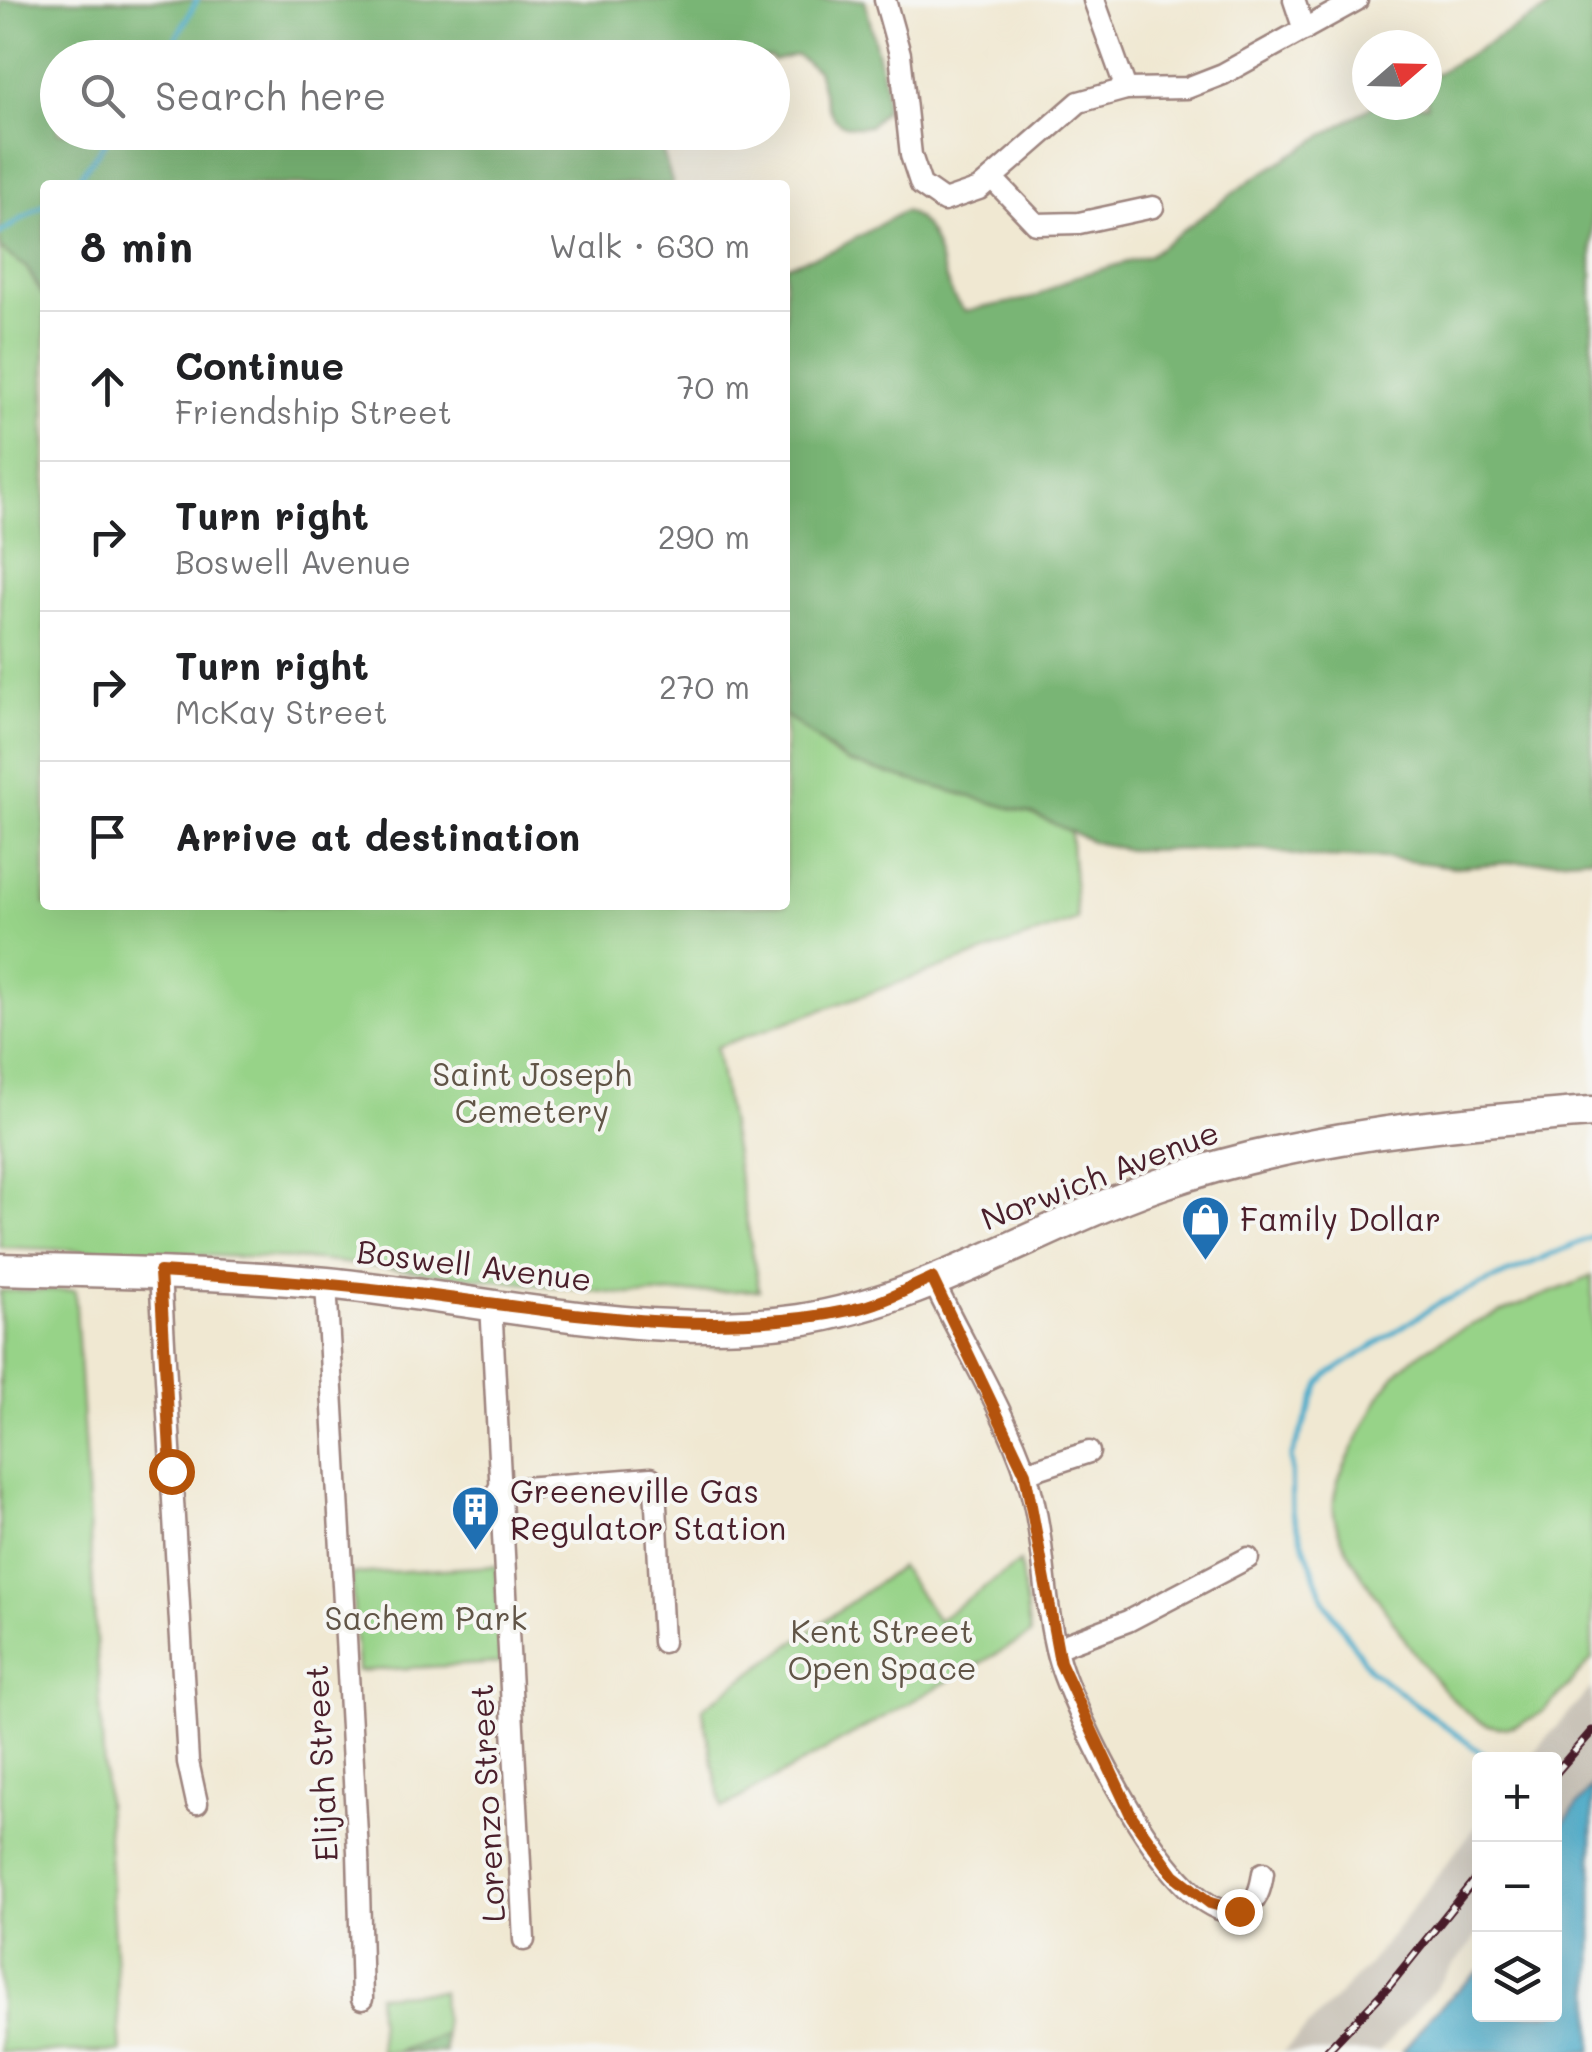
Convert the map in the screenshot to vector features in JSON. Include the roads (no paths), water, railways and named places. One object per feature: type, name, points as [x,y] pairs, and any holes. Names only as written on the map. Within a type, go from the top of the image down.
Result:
[{"type":"main road","name":"Norwich Avenue","points":[[932,1278],[1124,1197],[1260,1155],[1384,1132],[1592,1112]]},
{"type":"main road","name":"Boswell Avenue","points":[[0,1270],[160,1272],[326,1283],[621,1319],[716,1324],[796,1320],[858,1309],[932,1278]]},
{"type":"street","points":[[885,0],[900,54],[910,155],[921,185],[944,201],[979,189],[1079,102],[1126,89],[1186,88],[1223,74],[1357,0]]},
{"type":"street","points":[[1094,0],[1126,89]]},
{"type":"street","points":[[1294,0],[1304,30]]},
{"type":"street","points":[[992,178],[1036,224],[1079,223],[1152,208]]},
{"type":"street","points":[[160,1272],[186,1739],[196,1803]]},
{"type":"street","points":[[932,1278],[1025,1473],[1038,1526],[1056,1648],[1074,1698],[1150,1846],[1174,1875],[1210,1903],[1239,1911],[1252,1903],[1263,1874]]},
{"type":"street","name":"Elijah Street","points":[[326,1283],[358,1852],[362,2000]]},
{"type":"street","name":"Lorenzo Street","points":[[491,1303],[524,1940]]},
{"type":"street","points":[[1025,1473],[1089,1452]]},
{"type":"street","points":[[498,1490],[651,1478],[655,1486],[654,1542],[663,1642]]},
{"type":"street","points":[[1056,1648],[1153,1610],[1248,1558]]},
{"type":"water","points":[[1592,1786],[1592,2052],[1402,2052],[1431,2015],[1472,1977],[1472,2022],[1562,2022],[1562,1825]]},
{"type":"waterway","points":[[175,40],[197,0]]},
{"type":"waterway","points":[[77,180],[99,150]]},
{"type":"waterway","points":[[0,233],[40,207]]},
{"type":"waterway","points":[[1480,1752],[1370,1670],[1325,1602],[1292,1512],[1291,1457],[1320,1384],[1328,1375],[1439,1303],[1592,1237]]},
{"type":"railway","points":[[1562,1766],[1592,1731]]},
{"type":"railway","points":[[1326,2052],[1389,1986],[1472,1883]]},
{"type":"place","name":"Family Dollar","points":[[1205,1262]]},
{"type":"place","name":"Greeneville Gas Regulator Station","points":[[475,1552]]},
{"type":"park label","name":"Saint Joseph Cemetery","points":[[532,1094]]},
{"type":"park label","name":"Sachem Park","points":[[426,1619]]},
{"type":"park label","name":"Kent Street Open Space","points":[[882,1650]]}]
